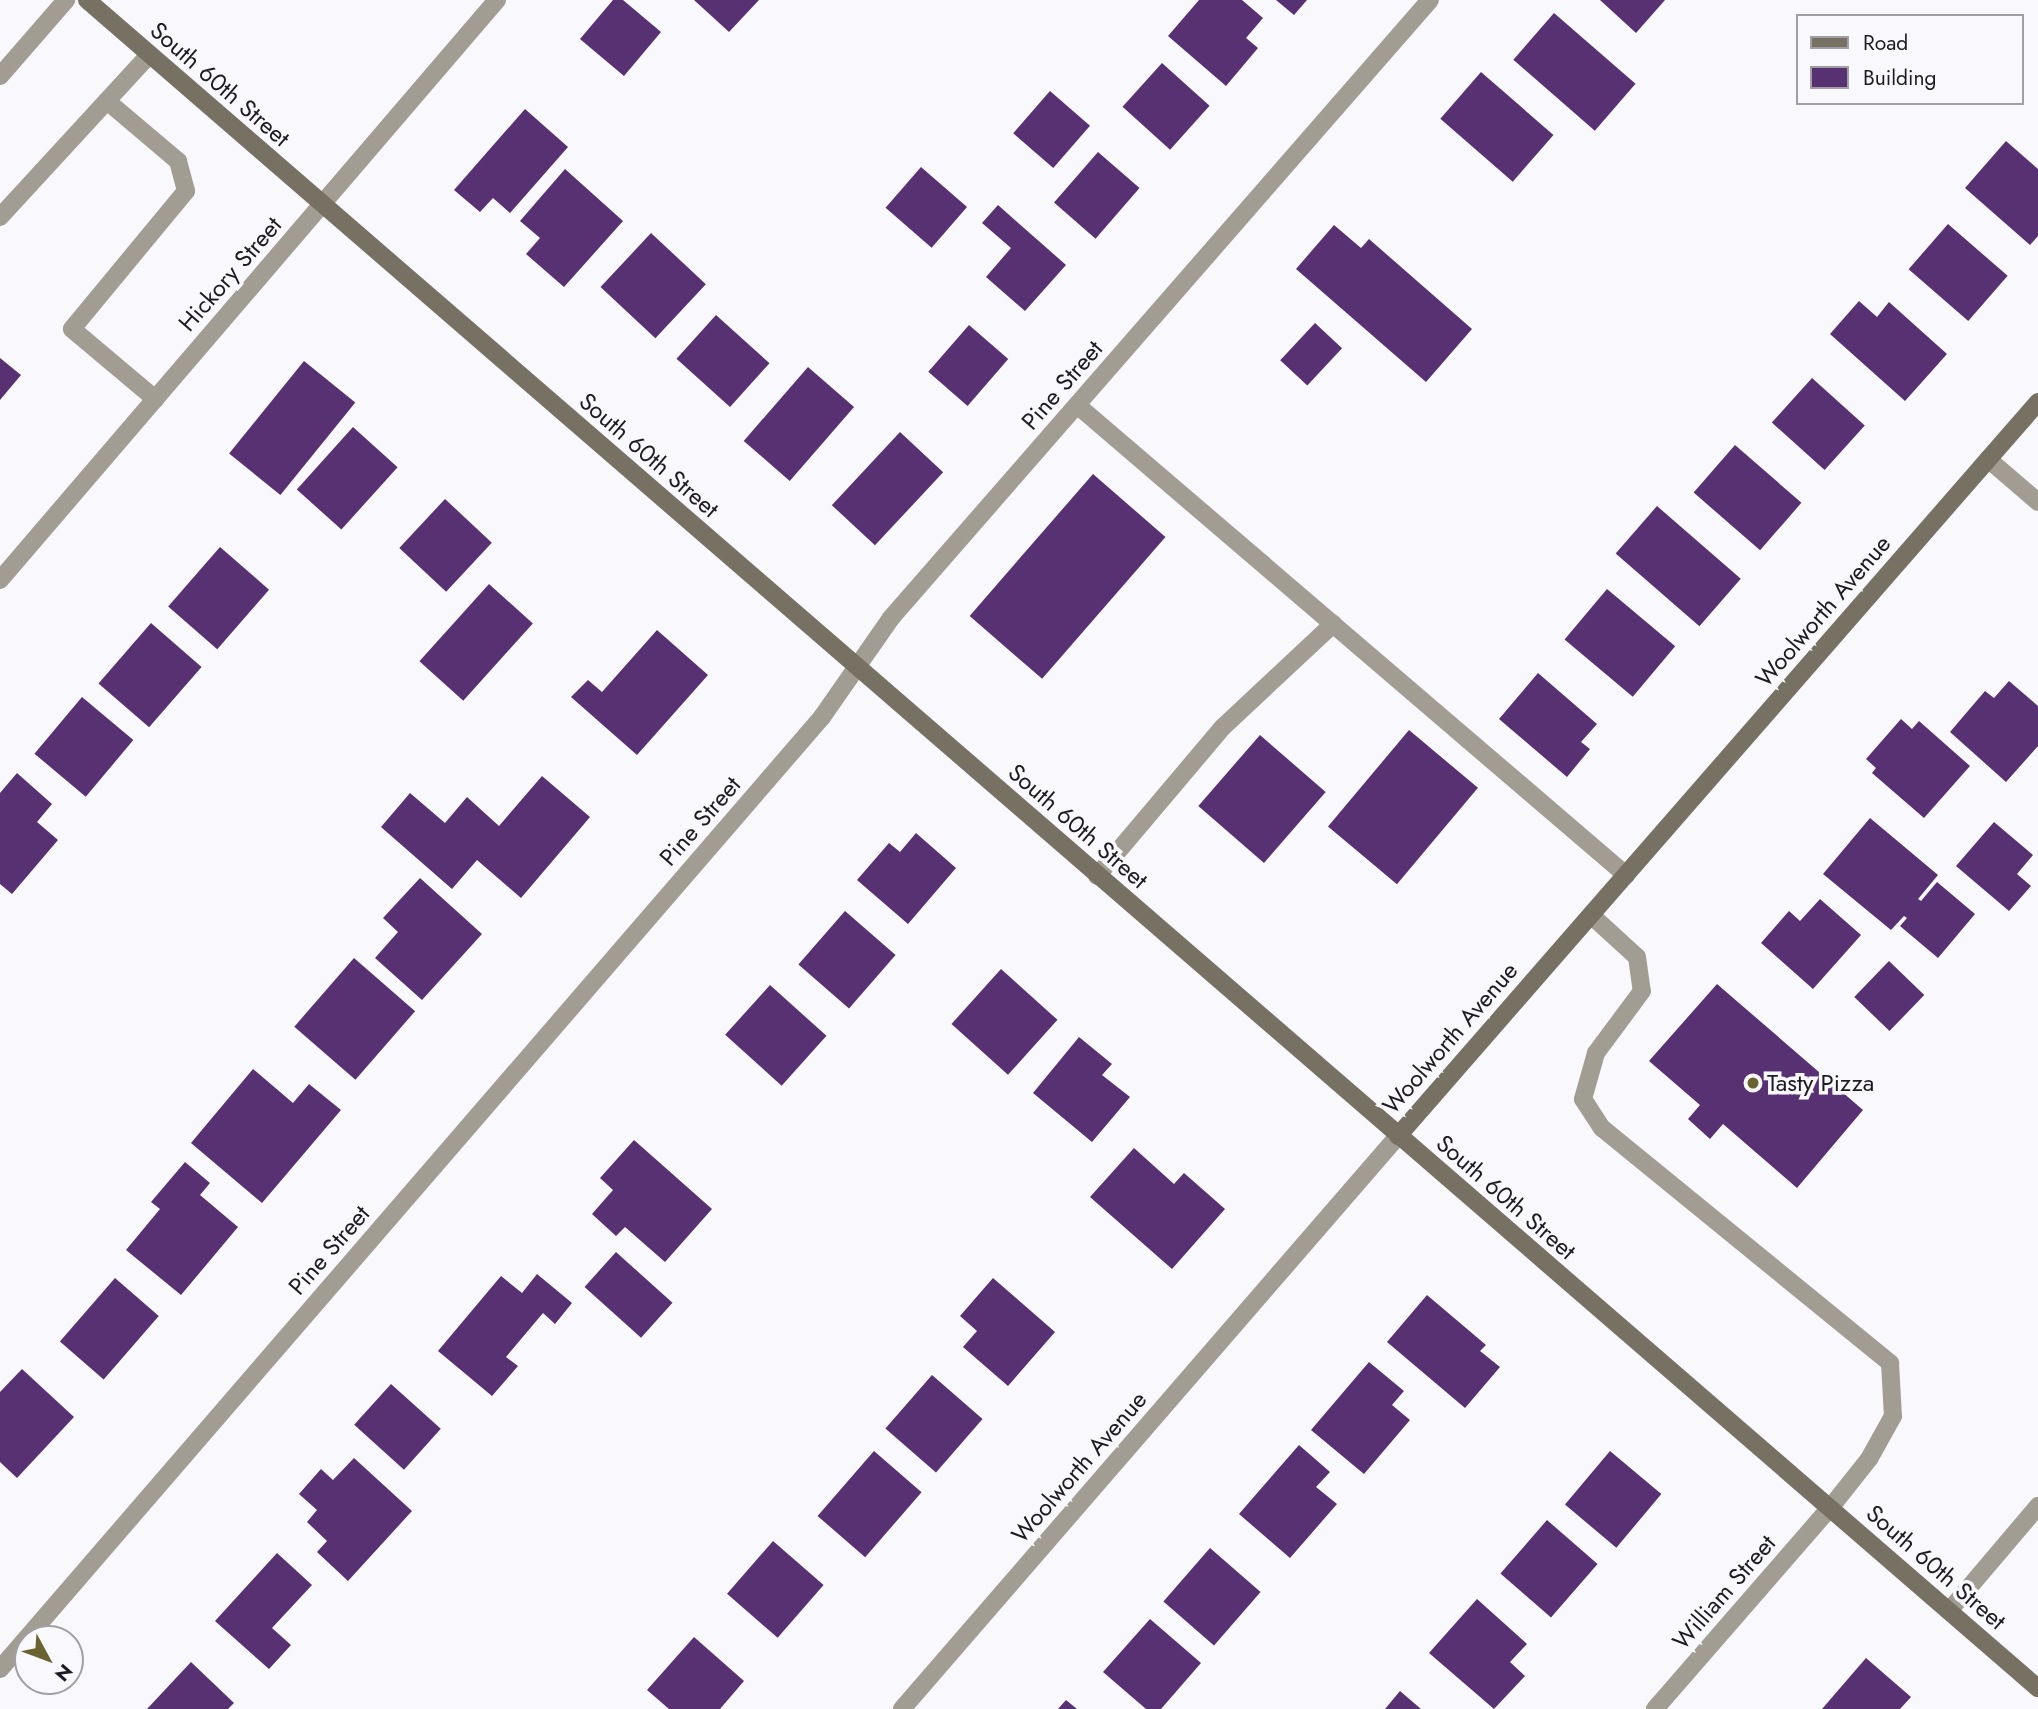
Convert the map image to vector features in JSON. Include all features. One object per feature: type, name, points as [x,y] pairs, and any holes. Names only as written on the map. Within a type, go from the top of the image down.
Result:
[{"type":"main road","name":"South 60th Street","points":[[87,0],[2038,1688]]},
{"type":"main road","name":"Woolworth Avenue","points":[[1398,1136],[2038,402]]},
{"type":"street","points":[[0,76],[66,0]]},
{"type":"street","name":"Hickory Street","points":[[0,580],[497,0]]},
{"type":"street","name":"Pine Street","points":[[0,1669],[813,727],[891,618],[1430,0]]},
{"type":"street","points":[[0,217],[149,55]]},
{"type":"street","points":[[107,101],[178,161],[186,191],[72,329],[155,399]]},
{"type":"street","points":[[1077,405],[1626,875]]},
{"type":"street","points":[[1988,459],[2038,502]]},
{"type":"street","points":[[1097,876],[1223,727],[1333,624]]},
{"type":"street","name":"William Street","points":[[1591,915],[1637,957],[1642,991],[1596,1053],[1583,1099],[1602,1128],[1891,1363],[1893,1416],[1869,1459],[1656,1709]]},
{"type":"street","name":"Woolworth Avenue","points":[[902,1709],[1398,1136]]},
{"type":"street","points":[[1949,1611],[2038,1506]]},
{"type":"building","points":[[613,0],[623,0],[661,32],[624,76],[580,39]]},
{"type":"building","points":[[694,0],[759,0],[729,32]]},
{"type":"building","points":[[1199,0],[1242,0],[1263,18],[1246,38],[1258,48],[1226,86],[1168,36]]},
{"type":"building","points":[[1276,0],[1307,0],[1294,15]]},
{"type":"building","points":[[1600,0],[1665,0],[1636,33]]},
{"type":"building","points":[[1554,13],[1636,84],[1595,131],[1513,60]]},
{"type":"building","points":[[1162,63],[1210,106],[1170,150],[1123,107]]},
{"type":"building","points":[[1481,72],[1553,135],[1513,182],[1440,119]]},
{"type":"building","points":[[1050,91],[1090,126],[1053,168],[1013,133]]},
{"type":"building","points":[[525,109],[568,147],[510,213],[493,198],[480,212],[454,190]]},
{"type":"building","points":[[2006,141],[2038,169],[2038,236],[2030,245],[1965,188]]},
{"type":"building","points":[[1098,152],[1140,188],[1096,239],[1054,203]]},
{"type":"building","points":[[921,167],[967,207],[932,248],[886,208]]},
{"type":"building","points":[[565,169],[623,221],[564,287],[526,254],[540,238],[520,221]]},
{"type":"building","points":[[998,205],[1066,265],[1025,311],[986,277],[1011,248],[982,223]]},
{"type":"building","points":[[1948,224],[2008,276],[1968,321],[1909,269]]},
{"type":"building","points":[[1334,225],[1361,248],[1369,239],[1472,329],[1426,382],[1296,269]]},
{"type":"building","points":[[651,233],[706,284],[655,338],[601,287]]},
{"type":"building","points":[[1859,301],[1877,317],[1889,302],[1947,354],[1905,401],[1830,334]]},
{"type":"building","points":[[716,315],[770,363],[730,407],[677,359]]},
{"type":"building","points":[[1315,323],[1342,348],[1307,386],[1280,360]]},
{"type":"building","points":[[969,325],[1008,359],[968,406],[928,372]]},
{"type":"building","points":[[0,358],[21,375],[0,400]]},
{"type":"building","points":[[304,361],[355,403],[280,495],[229,453]]},
{"type":"building","points":[[808,367],[854,407],[790,481],[744,441]]},
{"type":"building","points":[[1812,378],[1865,426],[1825,470],[1772,423]]},
{"type":"building","points":[[353,427],[398,467],[341,530],[297,489]]},
{"type":"building","points":[[900,432],[943,472],[875,545],[832,505]]},
{"type":"building","points":[[1735,445],[1801,503],[1760,550],[1694,493]]},
{"type":"building","points":[[1093,474],[1165,537],[1042,679],[970,616]]},
{"type":"building","points":[[445,499],[492,543],[446,592],[399,548]]},
{"type":"building","points":[[1657,506],[1741,579],[1699,626],[1616,554]]},
{"type":"building","points":[[220,547],[269,590],[217,649],[168,607]]},
{"type":"building","points":[[489,584],[533,623],[463,701],[419,661]]},
{"type":"building","points":[[1607,589],[1675,646],[1633,697],[1565,640]]},
{"type":"building","points":[[151,623],[202,667],[149,727],[99,683]]},
{"type":"building","points":[[657,630],[708,675],[637,755],[571,697],[588,680],[602,692]]},
{"type":"building","points":[[1538,673],[1597,724],[1581,742],[1590,749],[1567,777],[1499,719]]},
{"type":"building","points":[[2009,681],[2038,706],[2038,746],[2006,782],[1950,732],[1985,691],[1994,698]]},
{"type":"building","points":[[82,697],[133,740],[86,797],[34,754]]},
{"type":"building","points":[[1901,719],[1912,729],[1919,721],[1970,766],[1924,818],[1872,773],[1876,768],[1866,759]]},
{"type":"building","points":[[1409,730],[1478,788],[1397,884],[1328,827]]},
{"type":"building","points":[[1260,735],[1326,792],[1264,863],[1198,806]]},
{"type":"building","points":[[17,773],[52,804],[37,822],[58,840],[12,894],[0,884],[0,793]]},
{"type":"building","points":[[542,776],[590,817],[521,898],[477,860],[452,889],[381,827],[410,793],[445,823],[467,797],[499,826]]},
{"type":"building","points":[[1870,818],[1938,875],[1918,899],[1921,901],[1937,882],[1975,914],[1938,958],[1900,926],[1907,918],[1904,916],[1891,930],[1823,874]]},
{"type":"building","points":[[1994,822],[2033,855],[2017,874],[2031,886],[2009,911],[1956,866]]},
{"type":"building","points":[[916,833],[956,868],[908,924],[857,880],[889,843],[900,852]]},
{"type":"building","points":[[420,878],[482,934],[422,1000],[375,958],[398,932],[383,918]]},
{"type":"building","points":[[1820,899],[1861,935],[1813,989],[1761,943],[1789,911],[1800,921]]},
{"type":"building","points":[[845,911],[896,955],[849,1009],[798,965]]},
{"type":"building","points":[[354,958],[415,1011],[355,1080],[294,1027]]},
{"type":"building","points":[[1889,961],[1924,995],[1890,1031],[1854,997]]},
{"type":"building","points":[[1001,969],[1057,1020],[1008,1075],[951,1024]]},
{"type":"building","name":"Tasty Pizza","points":[[1717,984],[1863,1110],[1797,1188],[1723,1124],[1710,1139],[1688,1119],[1700,1105],[1649,1061]]},
{"type":"building","points":[[770,985],[826,1036],[782,1086],[725,1035]]},
{"type":"building","points":[[1079,1037],[1112,1064],[1102,1075],[1130,1097],[1092,1142],[1033,1093]]},
{"type":"building","points":[[253,1069],[293,1103],[309,1084],[341,1110],[262,1203],[191,1143]]},
{"type":"building","points":[[634,1140],[712,1209],[665,1262],[625,1227],[616,1236],[592,1214],[613,1190],[600,1178]]},
{"type":"building","points":[[1134,1148],[1174,1184],[1184,1173],[1225,1209],[1172,1269],[1090,1197]]},
{"type":"building","points":[[185,1162],[210,1183],[200,1195],[238,1227],[181,1295],[126,1250],[160,1209],[151,1202]]},
{"type":"building","points":[[616,1252],[672,1303],[641,1338],[585,1287]]},
{"type":"building","points":[[537,1274],[572,1303],[555,1324],[543,1313],[506,1357],[518,1366],[492,1396],[438,1351],[501,1276],[522,1293]]},
{"type":"building","points":[[115,1278],[159,1316],[104,1379],[60,1341]]},
{"type":"building","points":[[993,1278],[1055,1332],[1008,1386],[963,1347],[977,1331],[960,1316]]},
{"type":"building","points":[[1427,1295],[1486,1345],[1480,1351],[1500,1367],[1465,1408],[1387,1342]]},
{"type":"building","points":[[1369,1362],[1404,1391],[1392,1405],[1410,1420],[1364,1474],[1311,1430]]},
{"type":"building","points":[[22,1369],[74,1417],[17,1478],[0,1462],[0,1392]]},
{"type":"building","points":[[932,1375],[983,1419],[936,1473],[885,1429]]},
{"type":"building","points":[[391,1384],[441,1429],[404,1470],[354,1425]]},
{"type":"building","points":[[1299,1445],[1330,1472],[1316,1487],[1337,1504],[1290,1558],[1239,1514]]},
{"type":"building","points":[[874,1451],[922,1492],[865,1557],[818,1516]]},
{"type":"building","points":[[1610,1451],[1661,1494],[1616,1548],[1565,1505]]},
{"type":"building","points":[[354,1458],[412,1511],[348,1581],[317,1552],[327,1541],[307,1522],[317,1510],[299,1494],[321,1469],[333,1480]]},
{"type":"building","points":[[1547,1520],[1598,1564],[1551,1618],[1500,1574]]},
{"type":"building","points":[[773,1541],[824,1585],[778,1638],[727,1594]]},
{"type":"building","points":[[1210,1548],[1261,1592],[1214,1646],[1163,1602]]},
{"type":"building","points":[[277,1553],[312,1585],[272,1628],[291,1645],[269,1669],[215,1621]]},
{"type":"building","points":[[1477,1599],[1527,1644],[1510,1662],[1525,1676],[1494,1709],[1429,1653]]},
{"type":"building","points":[[1150,1619],[1201,1663],[1161,1709],[1146,1709],[1103,1672]]},
{"type":"building","points":[[694,1637],[744,1681],[720,1709],[669,1709],[647,1690]]},
{"type":"building","points":[[1866,1658],[1911,1697],[1900,1709],[1822,1709]]},
{"type":"building","points":[[191,1662],[234,1703],[228,1709],[147,1709]]},
{"type":"building","points":[[1400,1691],[1421,1709],[1385,1709]]},
{"type":"building","points":[[1066,1700],[1077,1709],[1058,1709]]},
{"type":"place","name":"Tasty Pizza","points":[[1753,1083]]}]
